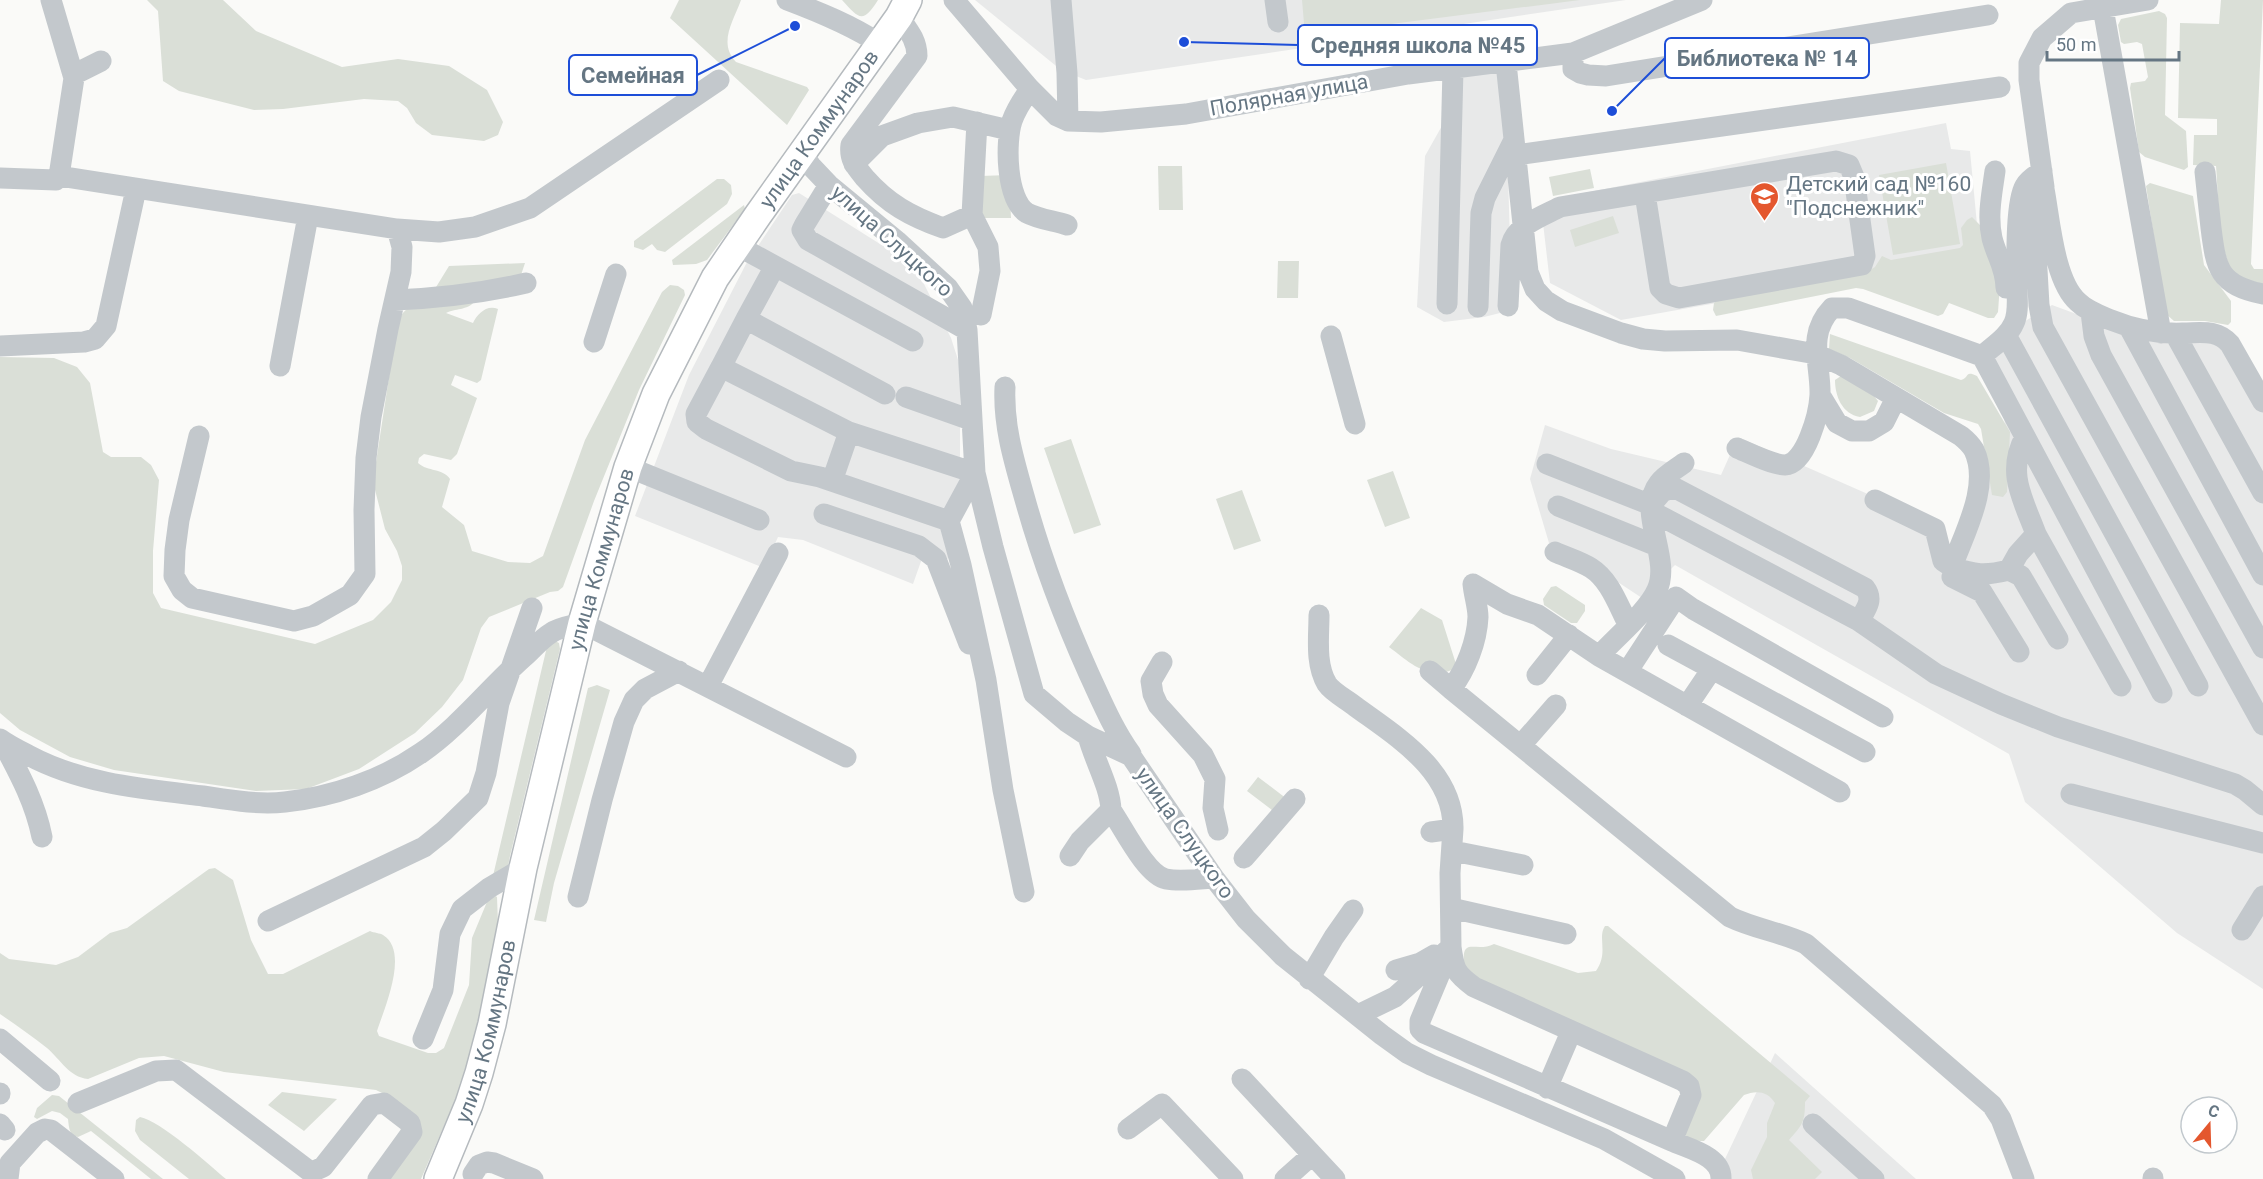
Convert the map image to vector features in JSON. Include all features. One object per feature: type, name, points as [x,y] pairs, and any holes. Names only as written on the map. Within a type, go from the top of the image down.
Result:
[{"type":"main road","name":"улица Коммунаров","points":[[442,1169],[470,1104],[490,1034],[523,868],[582,623],[628,467],[656,394],[716,278],[738,243],[903,9]]},
{"type":"street","points":[[51,0],[74,78]]},
{"type":"street","points":[[786,0],[818,12],[880,44]]},
{"type":"street","points":[[954,0],[1030,89],[1056,116],[1068,121],[1061,0]]},
{"type":"street","points":[[1275,0],[1278,22]]},
{"type":"street","name":"Полярная улица","points":[[1068,121],[1101,122],[1186,114],[1407,74],[1573,53],[1702,0]]},
{"type":"street","points":[[2148,0],[2071,13],[2042,38],[2029,63],[2029,80],[2043,179],[2060,274],[2068,291],[2078,303],[2091,312],[2129,327],[2168,333],[2209,332],[2224,337],[2263,402]]},
{"type":"street","points":[[2103,8],[2168,333],[2263,492]]},
{"type":"street","points":[[903,9],[917,47],[917,56],[851,145],[849,154],[854,164],[881,196],[919,220],[943,228],[972,215]]},
{"type":"street","points":[[1573,53],[1574,69],[1580,73],[1606,76],[1988,15]]},
{"type":"street","points":[[0,178],[56,180],[59,176],[74,78],[77,73],[101,61]]},
{"type":"street","points":[[1506,63],[1528,272],[1534,289],[1546,301],[1562,311],[1643,339],[1737,340],[1816,354],[1841,364],[1961,436],[1973,448],[1978,465],[1979,488],[1945,571],[1982,592],[2019,652]]},
{"type":"street","points":[[1447,304],[1453,69]]},
{"type":"street","points":[[59,176],[397,229],[439,232],[475,227],[505,219],[530,208],[719,80]]},
{"type":"street","points":[[1515,147],[2000,87]]},
{"type":"street","points":[[1030,89],[1016,110],[1009,130],[1008,167],[1014,193],[1019,204],[1028,213],[1067,225]]},
{"type":"street","points":[[854,164],[882,136],[918,123],[954,117],[1009,130]]},
{"type":"street","points":[[829,185],[802,230],[808,240],[974,323],[990,272],[988,247],[972,215],[977,122]]},
{"type":"street","points":[[1478,307],[1481,213],[1485,198],[1515,147]]},
{"type":"street","name":"улица Слуцкого","points":[[802,153],[829,185],[897,241],[948,288],[974,323],[971,420],[975,473],[1034,694],[1067,722],[1088,736],[1131,756],[1214,878],[1246,919],[1309,979],[1407,1053],[1604,1139],[1675,1179]]},
{"type":"street","points":[[1508,306],[1511,245],[1514,236],[1560,207],[1836,161],[1849,165],[1854,177],[1865,256],[1862,265],[1679,298],[1666,294],[1660,288],[1645,194]]},
{"type":"street","points":[[1995,171],[1990,208],[1992,238],[2002,262],[2007,285],[2004,337],[2198,686]]},
{"type":"street","points":[[2205,172],[2215,261],[2226,279],[2243,290],[2263,294]]},
{"type":"street","points":[[1982,356],[2004,337],[2018,313],[2017,248],[2023,189],[2029,180],[2043,179]]},
{"type":"street","points":[[2043,179],[2034,217],[2039,305],[2043,327],[2263,725]]},
{"type":"street","points":[[0,346],[84,342],[95,339],[106,326],[136,189]]},
{"type":"street","points":[[280,366],[308,216]]},
{"type":"street","points":[[199,436],[179,520],[175,550],[174,576],[182,590],[192,598],[294,621],[313,616],[350,595],[364,574],[366,458],[371,417],[403,257],[397,229]]},
{"type":"street","points":[[738,243],[775,266],[913,341]]},
{"type":"street","points":[[775,266],[696,414],[697,422],[779,466],[832,481],[949,521]]},
{"type":"street","points":[[594,342],[616,274]]},
{"type":"street","points":[[395,300],[428,299],[492,291],[526,283]]},
{"type":"street","points":[[1737,448],[1783,465],[1794,463],[1805,447],[1815,421],[1820,395],[1816,354],[1822,319],[1832,308],[1848,308],[1982,356],[2162,693]]},
{"type":"street","points":[[2091,312],[2094,336],[2102,355],[2263,648]]},
{"type":"street","points":[[746,319],[895,396],[971,420]]},
{"type":"street","points":[[2129,327],[2263,575]]},
{"type":"street","points":[[1331,336],[1355,424]]},
{"type":"street","points":[[721,367],[849,432],[975,473],[949,521],[986,680],[1003,790],[1024,892]]},
{"type":"street","points":[[1005,387],[1006,422],[1012,450],[1043,562],[1063,617],[1108,718],[1131,756]]},
{"type":"street","points":[[1820,395],[1837,423],[1852,431],[1869,431],[1884,422],[1896,398]]},
{"type":"street","points":[[832,481],[849,432]]},
{"type":"street","points":[[2025,437],[2015,462],[2017,482],[2036,534],[2121,686]]},
{"type":"street","points":[[1684,463],[1660,481],[1653,491],[1651,508],[1662,575],[1676,597],[1693,609],[1883,717]]},
{"type":"street","points":[[1547,464],[1651,508],[1859,621],[1928,669],[2001,704],[2058,727],[2235,784],[2263,805]]},
{"type":"street","points":[[628,467],[759,520]]},
{"type":"street","points":[[1651,508],[1663,491],[1674,488],[1865,588],[1870,595],[1870,601],[1859,621]]},
{"type":"street","points":[[1875,500],[1935,529],[1948,564],[1973,574],[1989,576],[2009,570],[2021,576],[2058,639]]},
{"type":"street","points":[[1558,506],[1657,546]]},
{"type":"street","points":[[824,514],[919,546],[936,559],[963,632],[986,680]]},
{"type":"street","points":[[2009,570],[2018,554],[2036,534]]},
{"type":"street","points":[[1555,552],[1589,566],[1596,572],[1606,582],[1628,624]]},
{"type":"street","points":[[708,686],[778,553]]},
{"type":"street","points":[[1599,656],[1646,607],[1657,591],[1662,575]]},
{"type":"street","points":[[1451,689],[1464,667],[1477,628],[1478,615],[1473,584],[1507,604],[1538,615],[1599,656],[1840,792]]},
{"type":"street","points":[[1627,672],[1676,597]]},
{"type":"street","points":[[268,921],[424,847],[478,798],[486,773],[499,703],[532,608]]},
{"type":"street","points":[[1319,615],[1319,659],[1328,685],[1413,750],[1433,772],[1447,795],[1453,815],[1453,851],[1450,873],[1451,947],[1454,968],[1461,978],[1473,987],[1683,1081],[1689,1086],[1691,1095],[1672,1141]]},
{"type":"street","points":[[1,740],[52,767],[88,779],[150,790],[251,802],[284,802],[346,789],[389,772],[420,754],[440,739],[509,670],[550,634],[582,623],[846,757]]},
{"type":"street","points":[[1537,675],[1569,635]]},
{"type":"street","points":[[1668,645],[1865,752]]},
{"type":"street","points":[[1162,662],[1151,681],[1153,694],[1158,705],[1203,755],[1215,779],[1213,808],[1218,830]]},
{"type":"street","points":[[1687,705],[1712,669]]},
{"type":"street","points":[[1430,670],[1730,917],[1749,927],[1788,935],[1806,944],[1992,1105],[2001,1119],[2024,1179]]},
{"type":"street","points":[[578,897],[624,722],[634,700],[645,689],[679,671]]},
{"type":"street","points":[[1521,745],[1556,705]]},
{"type":"street","points":[[1088,736],[1111,799],[1112,810],[1149,868],[1161,877],[1190,880],[1214,878]]},
{"type":"street","points":[[1,740],[28,791],[37,813],[42,837]]},
{"type":"street","points":[[2071,794],[2263,843]]},
{"type":"street","points":[[1244,858],[1295,799]]},
{"type":"street","points":[[1070,856],[1080,841],[1112,810]]},
{"type":"street","points":[[1431,832],[1453,829]]},
{"type":"street","points":[[1453,851],[1523,865]]},
{"type":"street","points":[[423,1039],[443,990],[450,934],[462,909],[473,899],[523,868]]},
{"type":"street","points":[[2242,930],[2263,896]]},
{"type":"street","points":[[1451,908],[1566,934]]},
{"type":"street","points":[[1309,979],[1353,910]]},
{"type":"street","points":[[1396,970],[1420,963],[1451,947]]},
{"type":"street","points":[[1358,1015],[1395,997],[1451,947]]},
{"type":"street","points":[[1451,947],[1420,1021],[1420,1029],[1424,1034],[1713,1160],[1719,1166],[1721,1179]]},
{"type":"street","points":[[1547,1088],[1571,1032]]},
{"type":"street","points":[[0,1039],[51,1081]]},
{"type":"street","points":[[78,1103],[156,1071],[176,1070],[309,1170],[314,1171],[323,1167],[372,1105],[384,1103],[410,1123],[412,1132],[378,1179]]},
{"type":"street","points":[[1242,1079],[1335,1179]]},
{"type":"street","points":[[1128,1129],[1162,1104],[1233,1179]]},
{"type":"street","points":[[1813,1124],[1874,1179]]},
{"type":"street","points":[[8,1179],[10,1164],[37,1132],[45,1129],[51,1130],[114,1179]]},
{"type":"street","points":[[1286,1179],[1312,1155]]},
{"type":"street","points":[[442,1169],[474,1171],[479,1165],[490,1162],[533,1179]]},
{"type":"shaded area","points":[[147,0],[223,0],[256,31],[342,67],[398,59],[449,66],[487,90],[503,122],[498,135],[484,141],[432,135],[416,123],[407,108],[398,101],[364,99],[283,109],[254,110],[179,91],[163,81],[158,11]]},
{"type":"shaded area","points":[[679,0],[741,0],[731,24],[728,40],[728,47],[736,62],[807,87],[809,90],[787,125],[670,18]]},
{"type":"shaded area","points":[[842,0],[878,0],[868,13],[861,16],[857,15]]},
{"type":"shaded area","points":[[975,0],[1626,0],[1086,80],[1061,70]]},
{"type":"shaded area","points":[[1302,0],[1580,0],[1305,35]]},
{"type":"shaded area","points":[[2221,0],[2263,0],[2251,264],[2254,269],[2263,269],[2263,284],[2240,276],[2228,263],[2222,237],[2216,166],[2193,165],[2194,135],[2217,135],[2217,119],[2178,118],[2180,23],[2219,24]]},
{"type":"shaded area","points":[[2159,11],[2167,18],[2165,115],[2186,131],[2188,167],[2184,170],[2145,157],[2139,152],[2130,88],[2131,83],[2145,81],[2148,77],[2142,44],[2121,42],[2118,25],[2121,19]]},
{"type":"shaded area","points":[[1505,72],[1512,310],[1484,317],[1444,322],[1417,307],[1425,156],[1443,124],[1452,73]]},
{"type":"shaded area","name":"Детский сад №160 \"Подснежник\"","points":[[1946,123],[1951,149],[1970,151],[1980,256],[1621,320],[1550,283],[1543,223],[1562,218],[1558,198]]},
{"type":"shaded area","points":[[1946,163],[1960,244],[1893,255],[1879,175]]},
{"type":"shaded area","points":[[1158,166],[1182,166],[1183,210],[1159,210]]},
{"type":"shaded area","points":[[1590,169],[1594,188],[1553,196],[1549,177]]},
{"type":"shaded area","points":[[1009,175],[1011,218],[981,218],[980,176]]},
{"type":"shaded area","points":[[717,179],[724,179],[731,185],[732,194],[727,204],[665,252],[657,250],[652,244],[643,250],[634,247],[634,241]]},
{"type":"shaded area","points":[[2150,183],[2193,196],[2204,265],[2231,301],[2231,322],[2228,325],[2205,321],[2174,321],[2166,314],[2146,186]]},
{"type":"shaded area","points":[[799,193],[915,266],[951,338],[960,366],[960,511],[948,559],[925,550],[913,584],[803,540],[778,537],[764,568],[635,516],[689,375],[746,264],[792,195]]},
{"type":"shaded area","points":[[744,205],[745,209],[707,260],[696,264],[673,265],[672,260]]},
{"type":"shaded area","points":[[1613,216],[1619,233],[1575,247],[1570,230]]},
{"type":"shaded area","points":[[1972,217],[1983,228],[2000,284],[1998,312],[1994,318],[1988,318],[1949,303],[1943,314],[1938,316],[1856,288],[1716,316],[1713,310],[1714,303],[1721,298],[1870,270],[1875,267],[1882,256],[1891,260],[1960,248],[1963,245],[1961,228]]},
{"type":"shaded area","points":[[1278,261],[1299,261],[1298,298],[1277,298]]},
{"type":"shaded area","points":[[525,263],[521,275],[433,292],[449,266]]},
{"type":"shaded area","points":[[670,285],[684,290],[685,295],[639,390],[594,501],[563,587],[558,591],[550,592],[489,617],[481,628],[463,680],[442,707],[415,733],[359,769],[306,789],[256,791],[114,770],[70,757],[20,730],[0,713],[0,357],[54,358],[77,367],[90,383],[103,452],[111,457],[141,457],[151,465],[159,480],[153,551],[153,593],[161,608],[315,644],[373,620],[391,602],[402,580],[402,566],[385,529],[373,482],[396,331],[402,314],[410,307],[475,301],[465,308],[446,313],[473,323],[483,311],[490,308],[498,309],[481,380],[477,383],[455,375],[451,385],[477,398],[457,454],[451,460],[424,454],[419,458],[418,463],[443,473],[450,479],[442,507],[464,525],[472,551],[508,562],[530,563],[543,556],[585,440],[662,292]]},
{"type":"shaded area","points":[[2052,305],[2128,333],[2215,339],[2263,412],[2263,989],[2177,933],[2025,802],[2009,754],[1675,565],[1642,598],[1598,569],[1549,543],[1530,479],[1545,425],[1611,449],[1721,475],[1738,437],[1886,502],[1950,555],[2006,433],[2000,385],[1982,347]]},
{"type":"shaded area","points":[[1830,334],[1961,380],[1969,374],[1977,376],[2010,432],[2007,492],[2003,497],[1992,495],[1981,429],[1978,424],[1944,413],[1850,358],[1829,349]]},
{"type":"shaded area","points":[[1841,376],[1874,396],[1878,401],[1874,411],[1860,417],[1844,408],[1835,386],[1835,380]]},
{"type":"shaded area","points":[[1071,439],[1101,525],[1074,534],[1044,448]]},
{"type":"shaded area","points":[[1393,471],[1410,518],[1385,527],[1367,480]]},
{"type":"shaded area","points":[[1242,490],[1261,541],[1234,550],[1216,499]]},
{"type":"shaded area","points":[[1556,586],[1585,605],[1585,611],[1577,623],[1571,623],[1544,605],[1543,599],[1551,587]]},
{"type":"shaded area","points":[[1421,608],[1442,620],[1456,664],[1452,670],[1434,673],[1426,671],[1410,663],[1389,647]]},
{"type":"shaded area","points":[[549,638],[559,643],[560,649],[508,866],[492,880]]},
{"type":"shaded area","points":[[597,685],[610,690],[554,883],[546,922],[534,920],[588,688]]},
{"type":"shaded area","points":[[1258,777],[1287,799],[1276,813],[1247,791]]},
{"type":"shaded area","points":[[215,868],[233,880],[251,940],[268,974],[283,974],[370,931],[383,935],[391,943],[395,967],[393,981],[377,1031],[379,1036],[428,1053],[436,1053],[444,1048],[469,985],[472,938],[489,897],[494,895],[497,897],[498,924],[481,1020],[467,1073],[421,1179],[386,1179],[417,1134],[382,1093],[376,1090],[224,1072],[164,1056],[139,1058],[88,1079],[81,1078],[70,1071],[47,1048],[0,1014],[0,953],[9,959],[56,965],[78,957],[110,933],[127,928],[209,869]]},
{"type":"shaded area","points":[[1605,926],[1608,926],[1810,1096],[1805,1102],[1802,1123],[1789,1140],[1822,1172],[1815,1179],[1753,1179],[1751,1170],[1767,1137],[1767,1123],[1775,1103],[1769,1096],[1757,1092],[1744,1095],[1704,1141],[1692,1140],[1683,1132],[1698,1095],[1465,971],[1464,952],[1467,948],[1494,944],[1578,973],[1596,971],[1602,958],[1602,935]]},
{"type":"shaded area","points":[[1775,1053],[1916,1179],[1725,1179],[1725,1159]]},
{"type":"shaded area","points":[[282,1092],[337,1099],[304,1131],[268,1105]]},
{"type":"shaded area","points":[[52,1095],[59,1096],[163,1179],[151,1179],[91,1131],[78,1137],[73,1135],[68,1119],[60,1113],[52,1111],[37,1119],[34,1117],[37,1108]]},
{"type":"shaded area","points":[[140,1117],[172,1134],[226,1179],[189,1179],[140,1140],[135,1131],[136,1120]]},
{"type":"place","name":"Семейная","points":[[795,26]]},
{"type":"place","name":"Средняя школа №45","points":[[1184,42]]},
{"type":"place","name":"Библиотека № 14","points":[[1612,111]]},
{"type":"place","name":"Детский сад №160 \"Подснежник\"","points":[[1765,222]]}]
